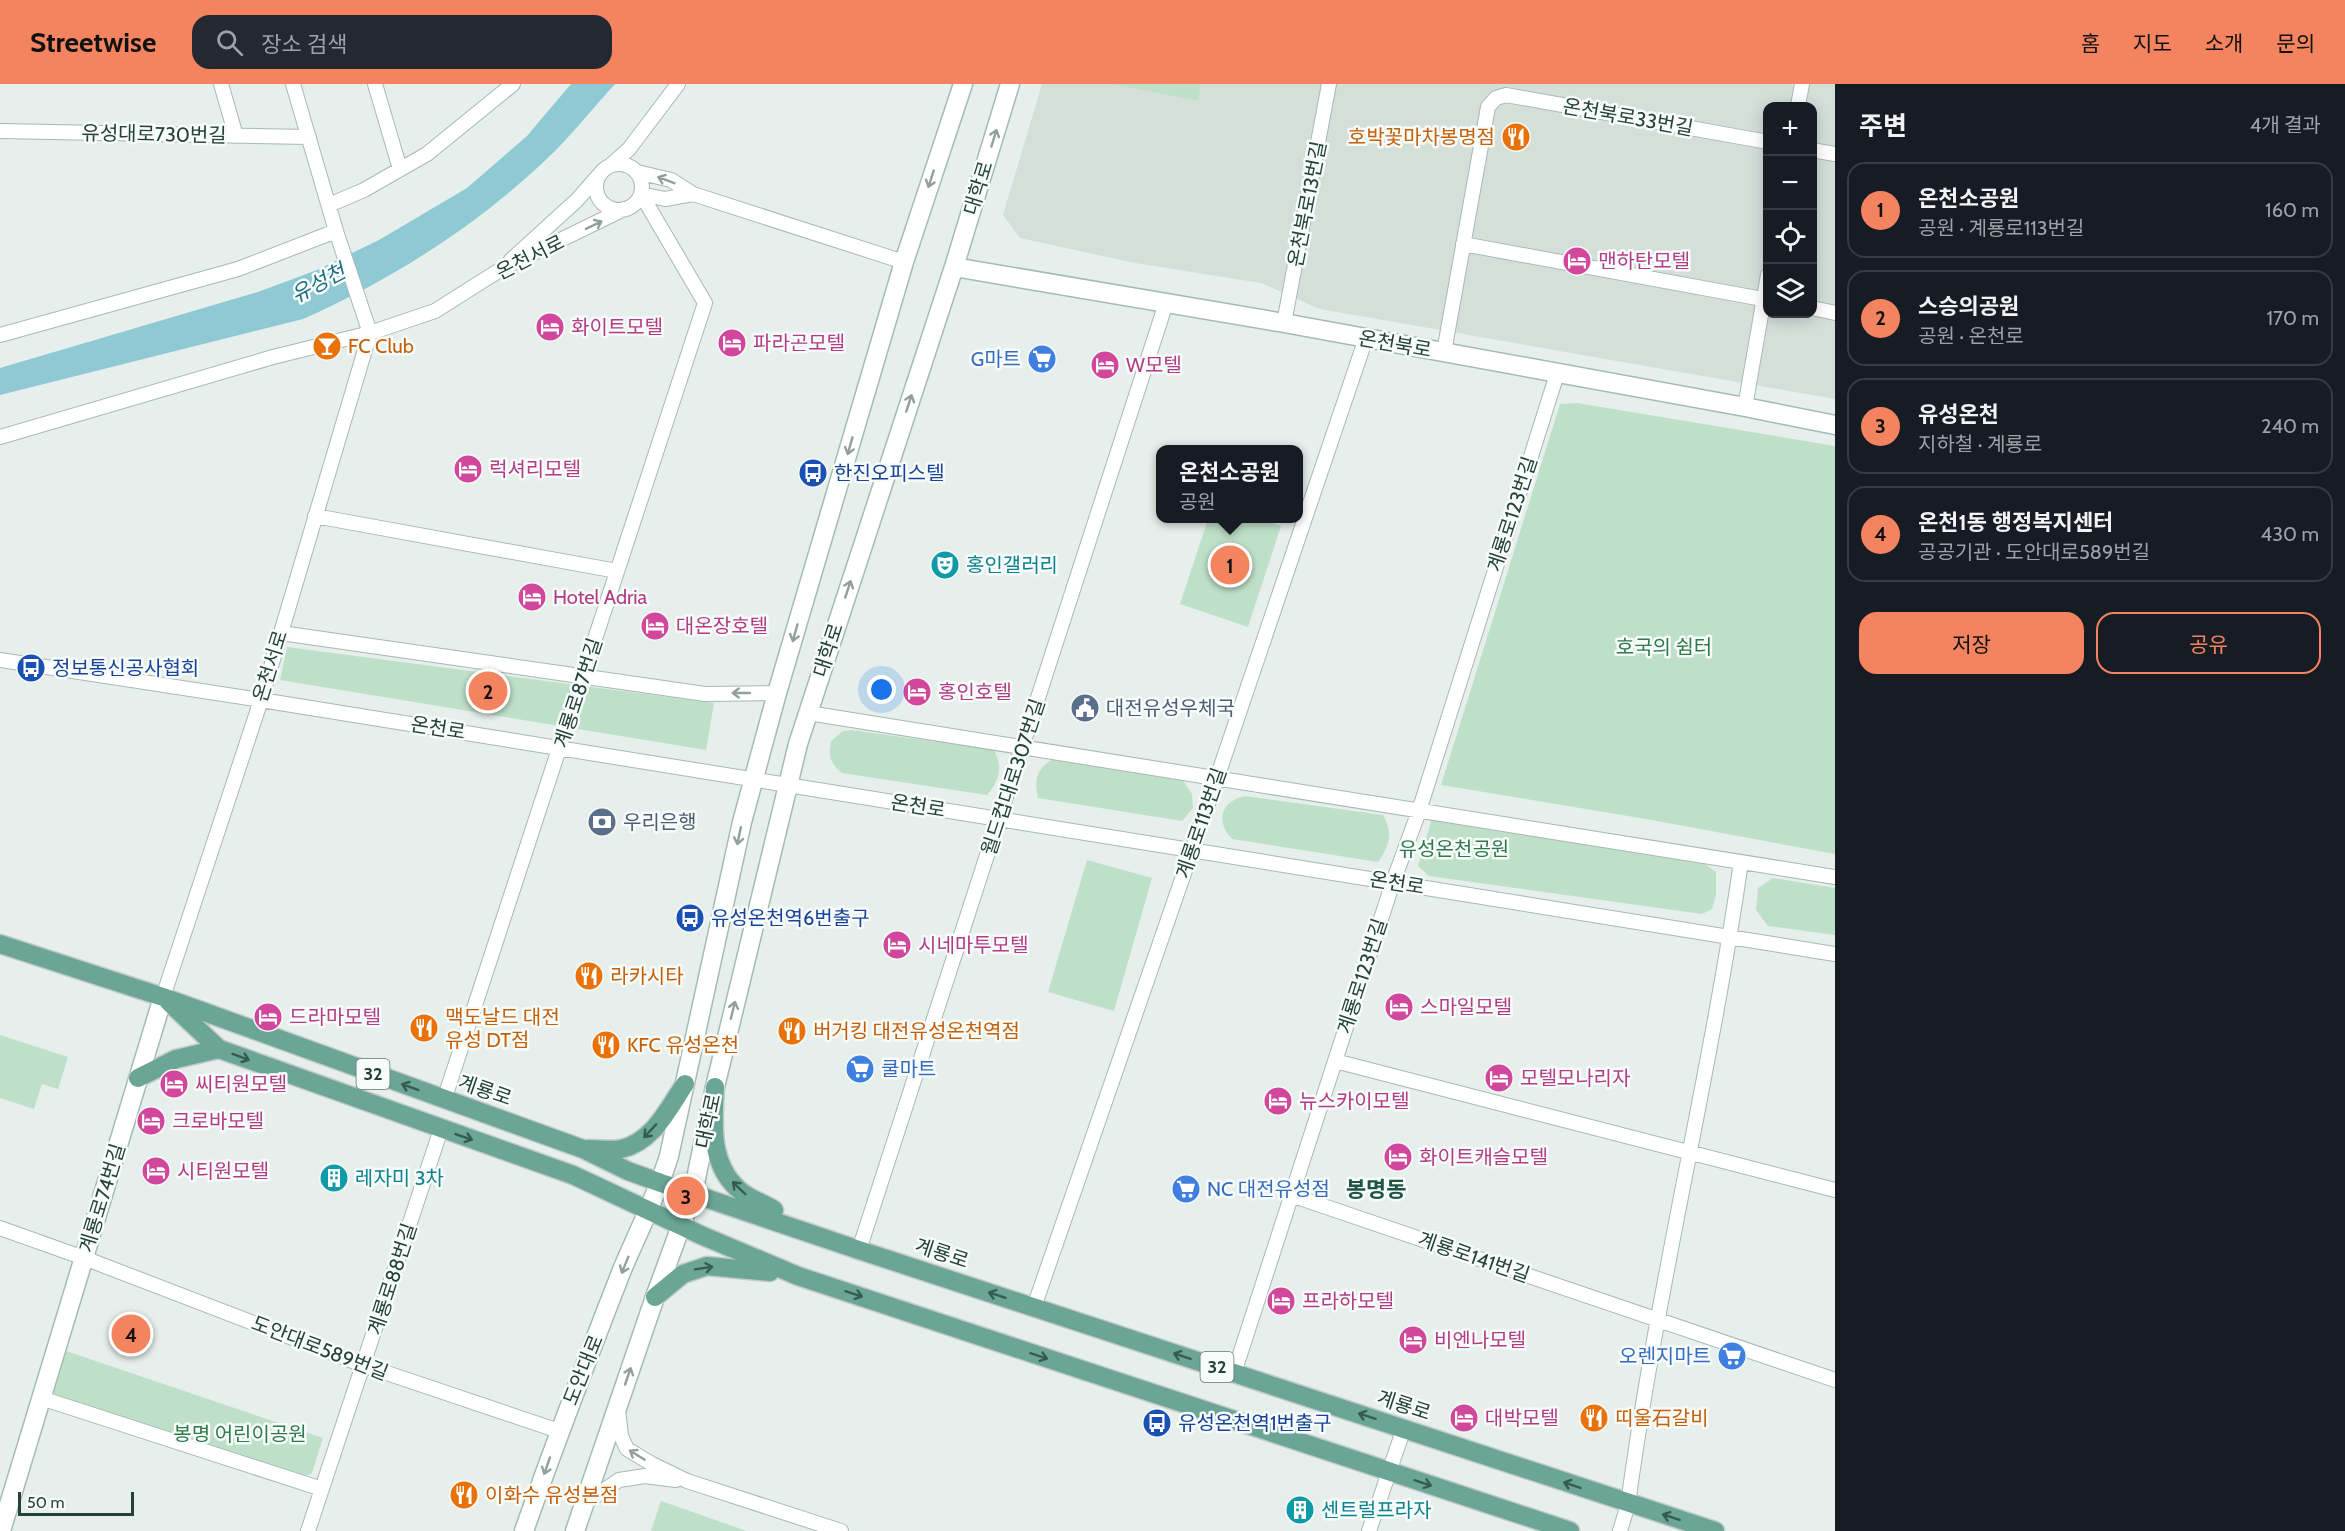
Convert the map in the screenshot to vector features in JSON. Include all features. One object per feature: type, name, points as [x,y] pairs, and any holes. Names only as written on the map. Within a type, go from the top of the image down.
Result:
[{"type":"main road","name":"계룡로","points":[[0,944],[163,997],[583,1149],[628,1171],[661,1183],[1715,1531]]},
{"type":"main road","name":"계룡로","points":[[163,997],[219,1049],[573,1175],[680,1226],[798,1276],[1570,1531]]},
{"type":"main road","points":[[138,1078],[176,1059],[219,1049]]},
{"type":"main road","points":[[583,1149],[618,1150],[633,1145],[650,1134],[685,1084]]},
{"type":"main road","points":[[714,1087],[713,1134],[716,1153],[726,1174],[736,1188],[752,1199],[771,1207],[806,1231]]},
{"type":"main road","points":[[655,1296],[683,1274],[707,1266],[743,1268],[798,1276]]},
{"type":"street","points":[[221,84],[236,136]]},
{"type":"street","points":[[293,84],[336,231],[370,333]]},
{"type":"street","points":[[375,84],[400,169]]},
{"type":"street","points":[[329,205],[364,190],[427,154],[513,84]]},
{"type":"street","points":[[503,268],[629,149],[678,84]]},
{"type":"street","name":"대학로","points":[[648,1211],[661,1183],[669,1156],[742,822],[777,693],[904,262],[963,84]]},
{"type":"street","name":"대학로","points":[[680,1226],[693,1193],[714,1087],[786,785],[807,713],[954,267],[1010,84]]},
{"type":"street","name":"온천북로13번길","points":[[1284,323],[1329,84]]},
{"type":"street","points":[[1799,102],[1802,84]]},
{"type":"street","name":"온천북로33번길","points":[[1444,352],[1488,108],[1496,98],[1506,95],[1763,141]]},
{"type":"street","name":"유성대로730번길","points":[[0,132],[309,137]]},
{"type":"street","points":[[598,176],[596,191],[603,204],[616,210],[632,207],[641,194],[643,186],[628,159],[629,149]]},
{"type":"street","points":[[1817,151],[1835,154]]},
{"type":"street","points":[[609,166],[624,164],[671,180],[693,194],[904,262]]},
{"type":"street","points":[[641,194],[665,199],[693,194]]},
{"type":"street","name":"계룡로87번길","points":[[444,1100],[705,303],[641,194]]},
{"type":"street","name":"온천서로","points":[[0,437],[273,357],[370,333],[435,310],[503,268],[624,209]]},
{"type":"street","points":[[0,335],[238,269],[336,231]]},
{"type":"street","points":[[1463,244],[1763,300]]},
{"type":"street","name":"온천북로","points":[[954,267],[1284,323],[1835,425]]},
{"type":"street","name":"월드컵대로307번길","points":[[859,1250],[1166,303]]},
{"type":"street","points":[[1817,309],[1835,312]]},
{"type":"street","points":[[1745,407],[1763,311]]},
{"type":"street","name":"온천서로","points":[[163,997],[261,700],[370,333]]},
{"type":"street","name":"계룡로113번길","points":[[1034,1307],[1366,339]]},
{"type":"street","name":"계룡로123번길","points":[[1234,1373],[1393,882],[1419,811],[1557,374]]},
{"type":"street","points":[[315,516],[617,571]]},
{"type":"street","points":[[280,633],[705,694],[777,693]]},
{"type":"street","name":"온천로","points":[[0,660],[1835,954]]},
{"type":"street","points":[[807,713],[1835,877]]},
{"type":"street","points":[[1620,1531],[1628,1504],[1656,1319],[1730,937],[1741,862]]},
{"type":"street","name":"계룡로74번길","points":[[2,1531],[163,997]]},
{"type":"street","points":[[1335,1061],[1835,1190]]},
{"type":"street","name":"계룡로88번길","points":[[308,1531],[441,1129]]},
{"type":"street","name":"계룡로141번길","points":[[1291,1195],[1835,1380]]},
{"type":"street","name":"도안대로","points":[[524,1531],[558,1431],[648,1211]]},
{"type":"street","points":[[575,1531],[680,1226]]},
{"type":"street","name":"도안대로589번길","points":[[0,1228],[363,1365],[558,1431]]},
{"type":"street","points":[[42,1398],[322,1489]]},
{"type":"street","points":[[618,1406],[621,1436],[627,1449],[652,1464],[687,1481],[841,1531]]},
{"type":"street","points":[[1369,1531],[1404,1428]]},
{"type":"street","points":[[584,1504],[619,1480],[645,1476],[687,1481]]},
{"type":"shaded area","points":[[1042,84],[1835,84],[1835,399],[1320,309],[1261,283],[1135,263],[1020,238],[1003,215]]},
{"type":"green space","points":[[1113,84],[1201,84],[1198,101]]},
{"type":"green space","name":"호국의 쉼터","points":[[1577,403],[1835,446],[1835,854],[1646,819],[1441,785],[1560,404]]},
{"type":"green space","points":[[1207,523],[1272,523],[1281,526],[1248,627],[1180,604]]},
{"type":"green space","points":[[287,647],[714,703],[706,750],[280,680]]},
{"type":"green space","points":[[852,730],[994,750],[999,762],[999,773],[987,795],[842,773],[831,759],[831,741],[843,731]]},
{"type":"green space","points":[[1054,758],[1182,779],[1192,794],[1193,808],[1182,821],[1038,798],[1036,785],[1038,775],[1043,766]]},
{"type":"green space","name":"유성온천공원","points":[[1245,796],[1383,815],[1388,827],[1389,839],[1378,862],[1232,839],[1223,825],[1223,813],[1230,802]]},
{"type":"green space","name":"유성온천공원","points":[[1433,815],[1705,864],[1716,872],[1716,895],[1712,909],[1702,914],[1429,876],[1418,866]]},
{"type":"green space","points":[[1087,860],[1152,878],[1114,1011],[1048,992]]},
{"type":"green space","points":[[1773,878],[1835,888],[1835,935],[1768,926],[1756,910],[1758,888]]},
{"type":"green space","points":[[0,1035],[68,1057],[58,1089],[42,1084],[34,1109],[0,1098]]},
{"type":"green space","name":"봉명 어린이공원","points":[[63,1350],[323,1438],[312,1473],[301,1479],[48,1395]]},
{"type":"green space","points":[[661,1501],[747,1531],[651,1531]]},
{"type":"water","name":"유성천","points":[[571,84],[615,84],[557,149],[500,200],[437,246],[372,285],[303,319],[0,395],[0,368],[258,292],[317,270],[379,240],[467,188],[527,136]]},
{"type":"place","name":"호박꽃마차봉명점","points":[[1516,137]]},
{"type":"place","name":"맨하탄모텔","points":[[1577,261]]},
{"type":"place","name":"화이트모텔","points":[[550,327]]},
{"type":"place","name":"파라곤모텔","points":[[732,343]]},
{"type":"place","name":"FC Club","points":[[327,346]]},
{"type":"place","name":"G마트","points":[[1042,359]]},
{"type":"place","name":"W모텔","points":[[1105,365]]},
{"type":"place","name":"럭셔리모텔","points":[[468,469]]},
{"type":"place","name":"한진오피스텔","points":[[813,473]]},
{"type":"place","name":"홍인갤러리","points":[[945,565]]},
{"type":"place","name":"온천소공원","points":[[1230,565]]},
{"type":"place","name":"Hotel Adria","points":[[532,597]]},
{"type":"place","name":"대온장호텔","points":[[655,626]]},
{"type":"place","name":"정보통신공사협회","points":[[31,668]]},
{"type":"place","name":"스승의공원","points":[[488,691]]},
{"type":"place","name":"홍인호텔","points":[[917,692]]},
{"type":"place","name":"대전유성우체국","points":[[1085,708]]},
{"type":"place","name":"우리은행","points":[[602,822]]},
{"type":"place","name":"유성온천역6번출구","points":[[690,918]]},
{"type":"place","name":"시네마투모텔","points":[[897,945]]},
{"type":"place","name":"라카시타","points":[[589,976]]},
{"type":"place","name":"스마일모텔","points":[[1399,1007]]},
{"type":"place","name":"드라마모텔","points":[[268,1017]]},
{"type":"place","name":"맥도날드 대전 유성 DT점","points":[[424,1028]]},
{"type":"place","name":"버거킹 대전유성온천역점","points":[[792,1031]]},
{"type":"place","name":"KFC 유성온천","points":[[606,1045]]},
{"type":"place","name":"쿨마트","points":[[860,1069]]},
{"type":"place","name":"모텔모나리자","points":[[1499,1078]]},
{"type":"place","name":"씨티원모텔","points":[[174,1084]]},
{"type":"place","name":"뉴스카이모텔","points":[[1278,1101]]},
{"type":"place","name":"크로바모텔","points":[[151,1121]]},
{"type":"place","name":"화이트캐슬모텔","points":[[1398,1157]]},
{"type":"place","name":"시티원모텔","points":[[156,1171]]},
{"type":"place","name":"레자미 3차","points":[[334,1178]]},
{"type":"place","name":"NC 대전유성점","points":[[1186,1189]]},
{"type":"place","name":"유성온천","points":[[686,1196]]},
{"type":"place","name":"프라하모텔","points":[[1281,1301]]},
{"type":"place","name":"온천1동 행정복지센터","points":[[131,1334]]},
{"type":"place","name":"비엔나모텔","points":[[1413,1340]]},
{"type":"place","name":"오렌지마트","points":[[1732,1356]]},
{"type":"place","name":"대박모텔","points":[[1464,1418]]},
{"type":"place","name":"띠울石갈비","points":[[1594,1418]]},
{"type":"place","name":"유성온천역1번출구","points":[[1157,1423]]},
{"type":"place","name":"이화수 유성본점","points":[[464,1495]]},
{"type":"place","name":"센트럴프라자","points":[[1300,1510]]},
{"type":"district","name":"봉명동","points":[[1376,1189]]}]
